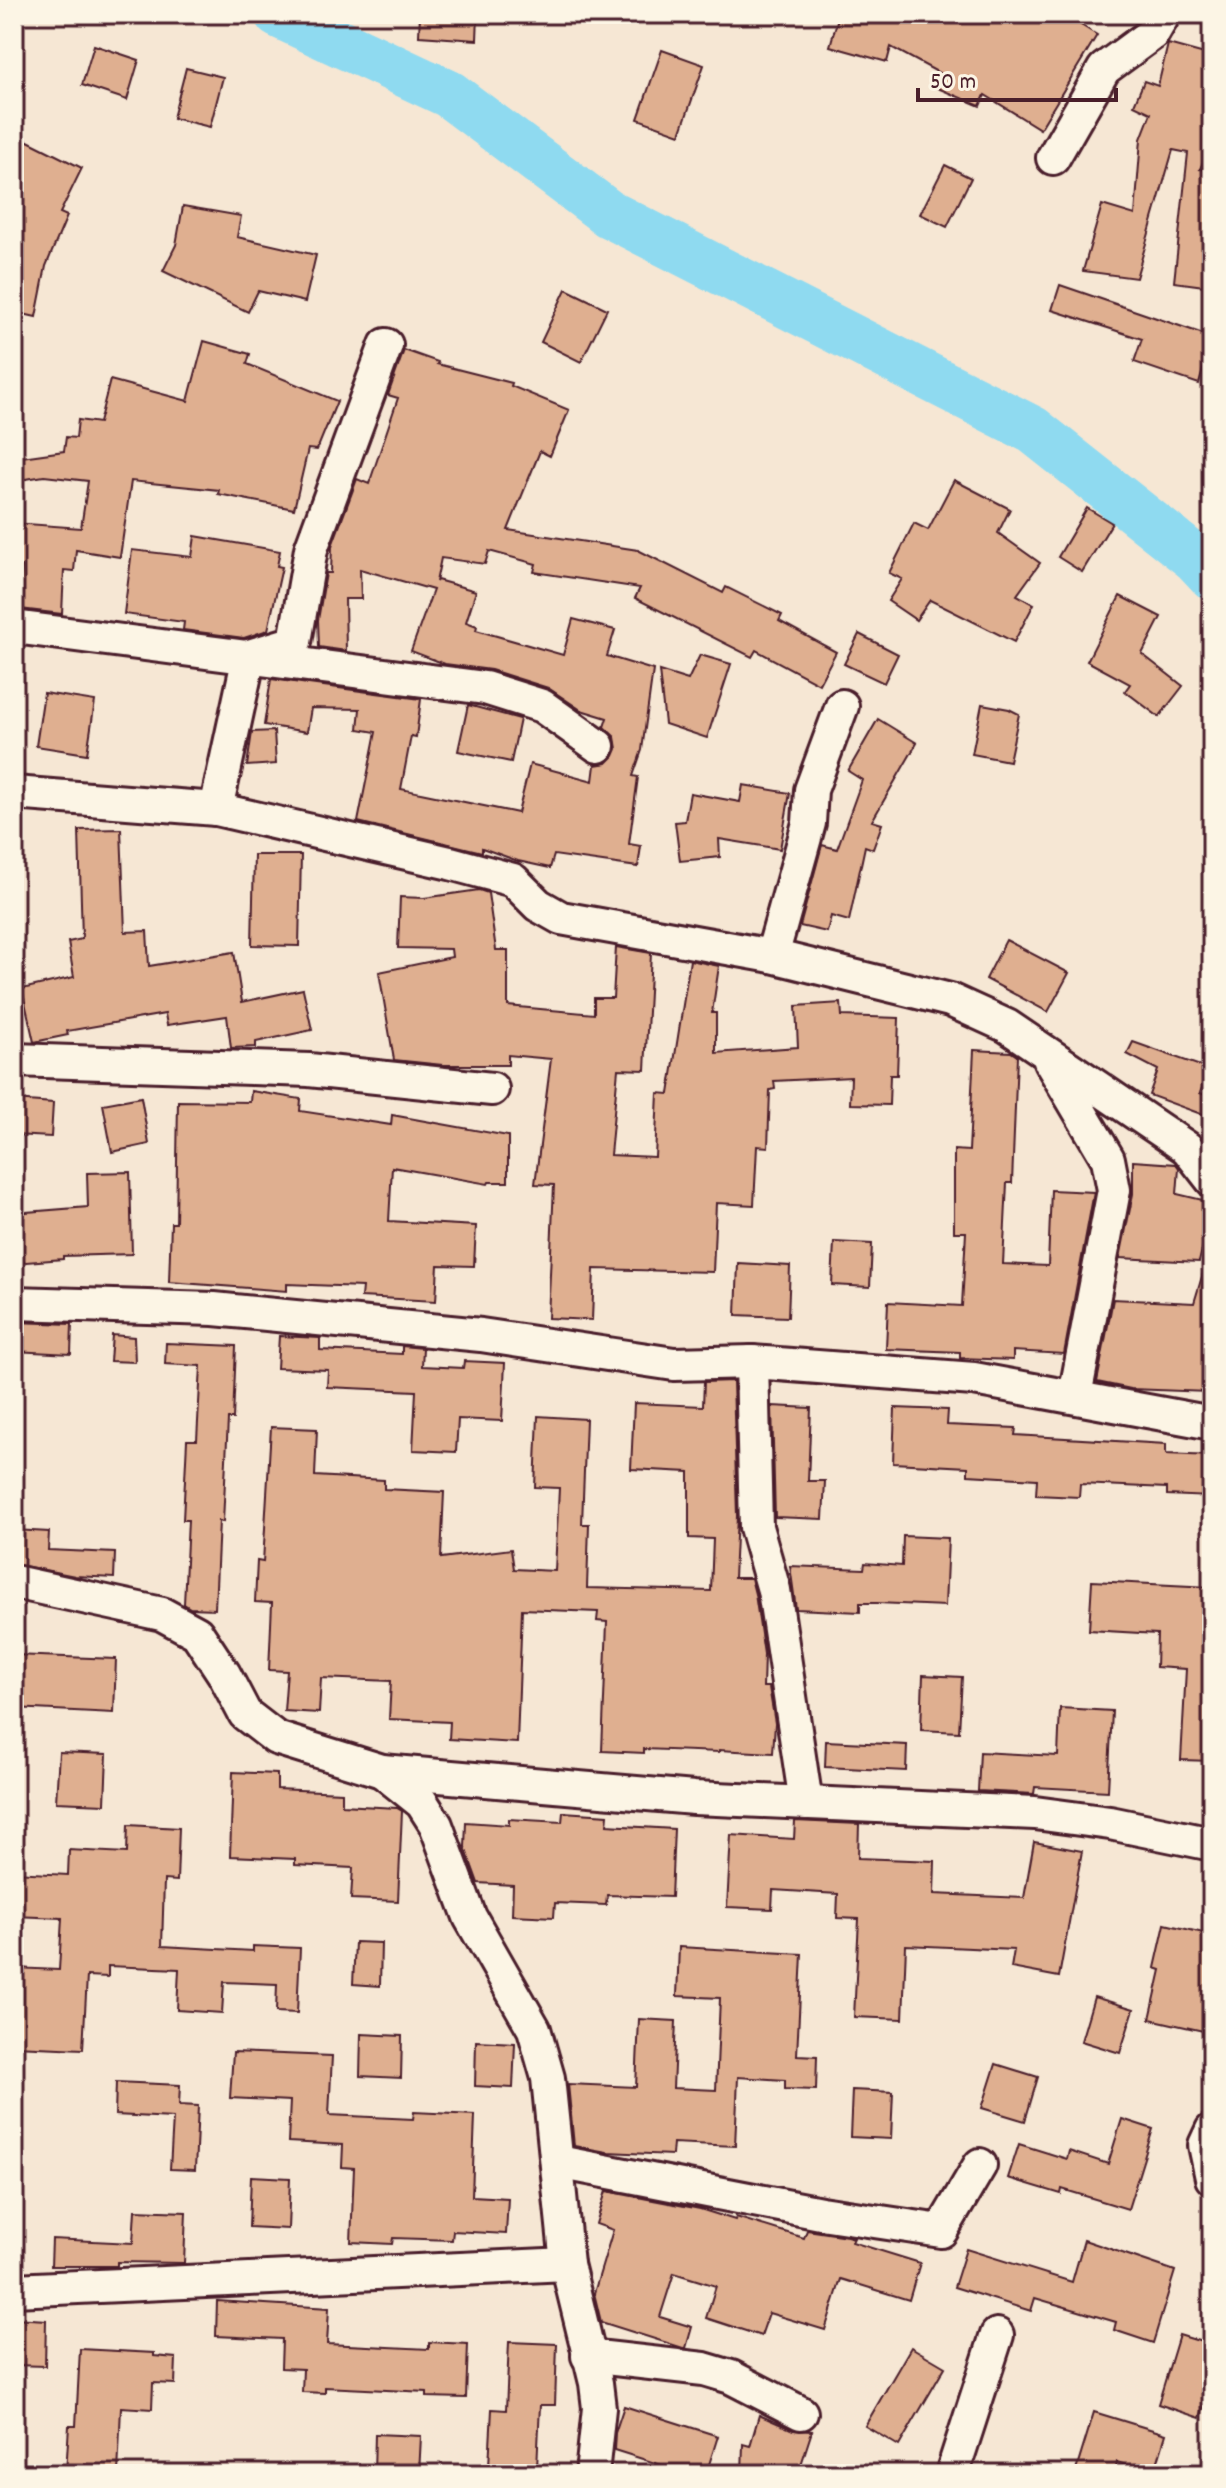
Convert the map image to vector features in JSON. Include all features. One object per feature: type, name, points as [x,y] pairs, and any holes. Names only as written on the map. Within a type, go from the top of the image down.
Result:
[{"type":"street","points":[[1053,158],[1104,69],[1153,33],[1164,14]]},
{"type":"street","points":[[249,656],[295,642],[311,549],[386,345]]},
{"type":"street","points":[[14,627],[485,688],[542,706],[598,746]]},
{"type":"street","points":[[216,809],[249,656]]},
{"type":"street","points":[[772,956],[809,823],[811,790],[842,706]]},
{"type":"street","points":[[14,793],[216,809],[513,880],[538,905],[561,918],[772,956],[950,1000],[1007,1026],[1187,1148],[1212,1180]]},
{"type":"street","points":[[1047,1054],[1108,1159],[1114,1190],[1075,1396]]},
{"type":"street","points":[[14,1060],[309,1070],[492,1089]]},
{"type":"street","points":[[14,1303],[214,1309],[481,1335],[674,1364],[752,1362],[974,1379],[1212,1423]]},
{"type":"street","points":[[752,1362],[756,1527],[774,1590],[806,1803]]},
{"type":"street","points":[[14,1582],[162,1614],[197,1633],[245,1714],[276,1738],[382,1771],[694,1798],[1035,1813],[1110,1823],[1212,1844]]},
{"type":"street","points":[[382,1771],[422,1803],[436,1825],[470,1917],[534,2029],[548,2078],[567,2264],[596,2383],[599,2408],[592,2474]]},
{"type":"street","points":[[1212,2130],[1205,2145],[1212,2178]]},
{"type":"street","points":[[558,2162],[821,2213],[941,2231],[980,2165]]},
{"type":"street","points":[[14,2290],[567,2264]]},
{"type":"street","points":[[952,2474],[997,2335]]},
{"type":"street","points":[[588,2356],[704,2369],[731,2377],[801,2413]]},
{"type":"building","points":[[420,14],[478,14],[477,40],[419,36]]},
{"type":"building","points":[[839,14],[1063,14],[1097,35],[1040,129],[985,95],[980,106],[935,87],[941,74],[891,47],[887,62],[830,46]]},
{"type":"building","points":[[1168,44],[1212,56],[1212,140],[1200,169],[1212,170],[1212,287],[1174,282],[1188,153],[1173,150],[1136,278],[1083,271],[1102,205],[1135,215],[1141,139],[1151,113],[1134,105],[1144,81],[1158,86]]},
{"type":"building","points":[[94,45],[139,60],[127,100],[82,85]]},
{"type":"building","points":[[662,50],[704,65],[680,134],[638,119]]},
{"type":"building","points":[[186,68],[223,77],[210,127],[173,118]]},
{"type":"building","points":[[14,134],[82,168],[60,213],[67,216],[46,266],[36,317],[14,312]]},
{"type":"building","points":[[945,165],[971,178],[947,227],[920,214]]},
{"type":"building","points":[[183,206],[241,216],[237,237],[316,255],[305,302],[258,291],[248,312],[163,271],[176,245]]},
{"type":"building","points":[[1060,285],[1212,337],[1199,384],[1134,362],[1142,339],[1052,310]]},
{"type":"building","points":[[566,289],[607,309],[581,362],[541,342]]},
{"type":"building","points":[[204,341],[250,354],[247,364],[337,401],[317,450],[308,449],[294,509],[218,494],[219,490],[131,481],[120,557],[76,550],[74,571],[64,570],[62,614],[20,609],[22,566],[14,566],[14,523],[81,528],[88,481],[44,476],[14,481],[14,458],[64,451],[66,437],[76,438],[78,420],[99,423],[110,380],[188,401]]},
{"type":"building","points":[[404,350],[437,364],[512,383],[511,386],[569,410],[550,456],[540,451],[508,530],[638,550],[723,593],[726,587],[782,615],[779,621],[836,652],[819,684],[756,650],[752,657],[635,598],[640,588],[534,572],[536,564],[489,551],[485,564],[441,558],[436,582],[476,591],[466,622],[477,626],[476,630],[563,655],[573,619],[615,630],[607,656],[653,670],[642,750],[633,776],[638,777],[629,844],[641,846],[638,867],[554,855],[550,868],[482,848],[482,852],[358,822],[376,732],[358,729],[360,709],[311,708],[307,732],[264,725],[271,679],[421,699],[416,737],[411,736],[401,789],[518,813],[530,764],[593,781],[595,765],[607,763],[617,749],[615,737],[604,727],[607,718],[581,710],[548,688],[491,670],[445,664],[411,651],[433,590],[360,569],[361,599],[345,599],[346,651],[319,647],[318,620],[326,573],[331,573],[332,546],[357,479],[369,484],[398,398],[388,395]]},
{"type":"building","points":[[954,480],[1010,509],[998,533],[1040,563],[1017,595],[1034,604],[1014,642],[930,600],[916,620],[888,601],[902,579],[889,573],[914,523],[928,530]]},
{"type":"building","points":[[1087,508],[1112,523],[1082,572],[1058,557]]},
{"type":"building","points":[[195,536],[280,551],[277,566],[282,567],[268,630],[244,638],[183,630],[184,622],[124,614],[132,550],[192,557]]},
{"type":"building","points":[[1120,596],[1161,617],[1142,654],[1183,686],[1159,717],[1125,691],[1130,684],[1087,661]]},
{"type":"building","points":[[859,634],[898,654],[884,683],[844,664]]},
{"type":"building","points":[[700,655],[731,664],[707,738],[665,724],[659,671],[688,680]]},
{"type":"building","points":[[44,693],[95,701],[87,754],[36,746]]},
{"type":"building","points":[[982,704],[1019,714],[1009,761],[972,754]]},
{"type":"building","points":[[468,705],[520,719],[511,762],[458,751]]},
{"type":"building","points":[[878,719],[917,743],[872,821],[882,824],[873,849],[865,846],[849,921],[831,916],[827,932],[800,926],[822,845],[837,849],[862,780],[848,771]]},
{"type":"building","points":[[274,731],[276,764],[247,766],[252,732]]},
{"type":"building","points":[[743,785],[790,793],[780,849],[719,839],[720,857],[680,861],[675,822],[685,821],[690,793],[740,802]]},
{"type":"building","points":[[121,829],[125,932],[147,931],[149,966],[234,952],[242,1002],[303,989],[312,1030],[256,1042],[256,1047],[231,1048],[227,1016],[167,1025],[165,1014],[67,1031],[68,1035],[34,1042],[22,989],[74,977],[68,942],[82,939],[79,830]]},
{"type":"building","points":[[254,855],[301,855],[299,946],[252,945]]},
{"type":"building","points":[[479,890],[488,893],[496,950],[508,950],[508,1006],[594,1014],[594,998],[613,998],[616,947],[651,953],[645,1070],[618,1069],[610,1155],[655,1157],[658,1093],[669,1094],[690,960],[719,966],[712,1013],[716,1013],[716,1053],[798,1047],[796,1006],[841,1003],[842,1016],[899,1018],[897,1075],[890,1075],[889,1105],[850,1104],[851,1077],[774,1081],[775,1089],[770,1090],[768,1147],[757,1146],[754,1205],[716,1203],[713,1272],[594,1269],[592,1320],[548,1318],[554,1185],[535,1184],[551,1059],[508,1055],[508,1065],[443,1065],[394,1060],[379,972],[452,957],[451,949],[398,948],[400,897],[424,898]]},
{"type":"building","points":[[1006,940],[1069,973],[1048,1012],[986,979]]},
{"type":"building","points":[[1133,1042],[1209,1069],[1200,1093],[1212,1098],[1212,1118],[1149,1095],[1158,1070],[1127,1054]]},
{"type":"building","points":[[974,1050],[1011,1052],[1017,1056],[1012,1183],[1007,1183],[1003,1264],[1048,1266],[1051,1190],[1094,1192],[1064,1354],[1013,1351],[1013,1360],[960,1358],[960,1352],[886,1349],[888,1302],[962,1306],[966,1232],[954,1232],[954,1150],[969,1151]]},
{"type":"building","points":[[251,1091],[301,1099],[300,1111],[391,1125],[392,1115],[508,1136],[508,1182],[488,1184],[392,1167],[389,1221],[476,1226],[474,1266],[438,1265],[436,1301],[361,1297],[362,1287],[287,1284],[287,1291],[169,1282],[171,1223],[176,1223],[178,1101],[250,1102]]},
{"type":"building","points":[[141,1097],[149,1144],[112,1152],[103,1104]]},
{"type":"building","points":[[14,1100],[53,1103],[51,1137],[14,1135]]},
{"type":"building","points":[[1133,1161],[1176,1164],[1179,1168],[1177,1194],[1211,1202],[1199,1262],[1120,1258],[1133,1194]]},
{"type":"building","points":[[130,1172],[132,1254],[63,1256],[63,1259],[14,1263],[14,1213],[88,1207],[87,1173]]},
{"type":"building","points":[[834,1242],[872,1244],[870,1287],[832,1285]]},
{"type":"building","points":[[1207,1260],[1212,1261],[1208,1392],[1131,1389],[1097,1382],[1113,1299],[1194,1303]]},
{"type":"building","points":[[738,1263],[790,1266],[788,1317],[736,1315]]},
{"type":"building","points":[[14,1322],[72,1324],[71,1354],[14,1351]]},
{"type":"building","points":[[112,1335],[134,1337],[135,1362],[110,1361]]},
{"type":"building","points":[[279,1336],[320,1338],[320,1350],[402,1354],[402,1346],[423,1348],[422,1366],[463,1368],[464,1361],[505,1363],[502,1421],[458,1419],[456,1452],[413,1450],[416,1391],[327,1387],[328,1370],[277,1368]]},
{"type":"building","points":[[166,1343],[236,1346],[233,1419],[228,1419],[223,1522],[219,1521],[215,1609],[190,1608],[184,1604],[188,1520],[183,1520],[187,1440],[197,1440],[201,1366],[165,1364]]},
{"type":"building","points":[[733,1381],[737,1516],[734,1578],[751,1578],[755,1594],[764,1654],[763,1687],[769,1687],[775,1723],[773,1753],[644,1749],[644,1753],[602,1751],[607,1622],[597,1621],[598,1612],[522,1609],[517,1743],[449,1739],[450,1722],[389,1719],[391,1681],[321,1678],[319,1713],[284,1711],[287,1671],[269,1670],[272,1603],[255,1602],[257,1561],[263,1562],[271,1427],[317,1429],[315,1476],[384,1480],[384,1489],[444,1492],[441,1558],[511,1549],[514,1569],[555,1571],[559,1488],[535,1487],[538,1416],[586,1419],[582,1524],[589,1524],[587,1588],[711,1591],[713,1539],[689,1538],[689,1472],[631,1469],[634,1403],[703,1406],[704,1382]]},
{"type":"building","points":[[772,1406],[811,1408],[808,1481],[825,1481],[823,1519],[775,1517]]},
{"type":"building","points":[[895,1408],[948,1410],[947,1425],[1016,1428],[1015,1435],[1166,1444],[1166,1454],[1212,1456],[1211,1497],[1167,1495],[1167,1488],[1080,1484],[1079,1497],[1036,1495],[1037,1479],[968,1475],[968,1467],[893,1463]]},
{"type":"building","points":[[14,1530],[49,1532],[48,1550],[115,1553],[114,1578],[75,1576],[14,1564]]},
{"type":"building","points":[[903,1536],[948,1538],[945,1606],[860,1603],[860,1612],[796,1609],[790,1566],[864,1569],[865,1563],[902,1566]]},
{"type":"building","points":[[1092,1581],[1210,1587],[1205,1696],[1212,1696],[1212,1761],[1181,1760],[1186,1669],[1156,1667],[1157,1634],[1089,1630]]},
{"type":"building","points":[[14,1655],[116,1659],[114,1713],[14,1708]]},
{"type":"building","points":[[923,1675],[962,1677],[959,1732],[921,1730]]},
{"type":"building","points":[[1060,1708],[1112,1711],[1108,1791],[1035,1787],[1034,1794],[978,1791],[980,1752],[1058,1756]]},
{"type":"building","points":[[826,1741],[907,1745],[906,1771],[825,1767]]},
{"type":"building","points":[[59,1752],[107,1754],[105,1804],[56,1802]]},
{"type":"building","points":[[233,1772],[277,1774],[277,1789],[342,1792],[342,1805],[397,1808],[402,1811],[398,1901],[351,1899],[353,1868],[295,1865],[295,1859],[230,1856]]},
{"type":"building","points":[[563,1812],[608,1815],[607,1825],[674,1829],[671,1897],[607,1895],[606,1905],[555,1903],[554,1917],[512,1915],[513,1885],[478,1883],[465,1847],[466,1822],[509,1825],[509,1819],[562,1822]]},
{"type":"building","points":[[795,1821],[859,1824],[858,1858],[935,1861],[934,1894],[1024,1898],[1034,1842],[1082,1851],[1059,1977],[1011,1968],[1014,1950],[906,1945],[903,2019],[854,2017],[859,1919],[837,1918],[838,1894],[773,1890],[772,1909],[727,1907],[731,1835],[794,1839]]},
{"type":"building","points":[[128,1825],[179,1828],[177,1881],[164,1880],[162,1946],[253,1951],[253,1946],[300,1948],[297,2013],[276,2012],[277,1984],[224,1982],[222,2013],[177,2010],[179,1969],[108,1966],[108,1977],[87,1976],[83,2049],[14,2046],[14,1968],[59,1970],[62,1918],[14,1916],[14,1872],[68,1875],[69,1850],[127,1853]]},
{"type":"building","points":[[1165,1924],[1212,1935],[1212,2033],[1150,2019],[1161,1970],[1155,1968]]},
{"type":"building","points":[[355,1942],[381,1943],[380,1986],[353,1984]]},
{"type":"building","points":[[679,1947],[802,1954],[797,2055],[817,2056],[816,2090],[785,2089],[785,2080],[738,2077],[735,2146],[673,2143],[672,2155],[607,2152],[574,2146],[568,2084],[636,2087],[639,2019],[676,2021],[673,2088],[716,2090],[720,1998],[677,1996]]},
{"type":"building","points":[[1094,1997],[1134,2009],[1120,2053],[1081,2041]]},
{"type":"building","points":[[361,2034],[402,2036],[401,2078],[360,2076]]},
{"type":"building","points":[[476,2041],[515,2043],[513,2088],[475,2086]]},
{"type":"building","points":[[233,2052],[332,2056],[329,2115],[413,2119],[414,2112],[475,2115],[472,2196],[508,2198],[506,2234],[453,2231],[452,2240],[393,2238],[392,2244],[351,2242],[354,2168],[342,2167],[343,2145],[288,2142],[290,2101],[230,2098]]},
{"type":"building","points":[[996,2064],[1038,2077],[1025,2121],[982,2108]]},
{"type":"building","points":[[116,2082],[180,2085],[179,2105],[198,2106],[195,2170],[170,2169],[173,2118],[115,2115]]},
{"type":"building","points":[[852,2090],[893,2092],[891,2139],[850,2137]]},
{"type":"building","points":[[1122,2119],[1153,2129],[1128,2209],[1062,2189],[1061,2194],[1008,2178],[1019,2144],[1067,2159],[1069,2151],[1108,2164]]},
{"type":"building","points":[[251,2176],[290,2178],[288,2229],[249,2227]]},
{"type":"building","points":[[606,2191],[700,2209],[735,2220],[736,2217],[804,2238],[807,2230],[847,2236],[854,2238],[852,2242],[920,2263],[909,2300],[841,2279],[825,2330],[769,2313],[761,2336],[706,2318],[716,2286],[674,2273],[660,2317],[692,2327],[686,2348],[683,2348],[601,2322],[594,2293],[613,2230],[596,2224]]},
{"type":"building","points":[[135,2210],[186,2212],[184,2263],[117,2262],[117,2266],[51,2266],[52,2239],[133,2243]]},
{"type":"building","points":[[1084,2240],[1175,2271],[1153,2343],[1114,2330],[1116,2322],[1035,2298],[1031,2311],[954,2287],[966,2249],[1072,2282]]},
{"type":"building","points":[[217,2301],[329,2308],[327,2344],[429,2349],[429,2342],[468,2344],[466,2398],[427,2397],[427,2392],[325,2387],[325,2393],[302,2392],[303,2369],[281,2368],[282,2339],[216,2336]]},
{"type":"building","points":[[14,2318],[46,2320],[45,2366],[14,2365]]},
{"type":"building","points":[[1179,2335],[1212,2345],[1212,2379],[1200,2418],[1158,2404]]},
{"type":"building","points":[[509,2342],[557,2344],[555,2405],[540,2405],[537,2468],[489,2466],[492,2409],[506,2410]]},
{"type":"building","points":[[911,2347],[945,2367],[899,2446],[865,2426]]},
{"type":"building","points":[[80,2349],[154,2353],[154,2356],[176,2358],[175,2384],[153,2383],[152,2409],[121,2407],[118,2474],[66,2472],[69,2426],[76,2426]]},
{"type":"building","points":[[624,2406],[718,2436],[706,2474],[690,2474],[614,2450],[615,2433]]},
{"type":"building","points":[[1094,2412],[1166,2434],[1154,2474],[1117,2462],[1115,2474],[1075,2474]]},
{"type":"building","points":[[759,2415],[793,2430],[812,2431],[798,2474],[742,2474],[743,2444],[750,2446]]},
{"type":"building","points":[[375,2434],[421,2436],[419,2474],[374,2474]]},
{"type":"waterway","points":[[278,14],[449,94],[609,214],[1033,430],[1196,559],[1212,576]]}]
